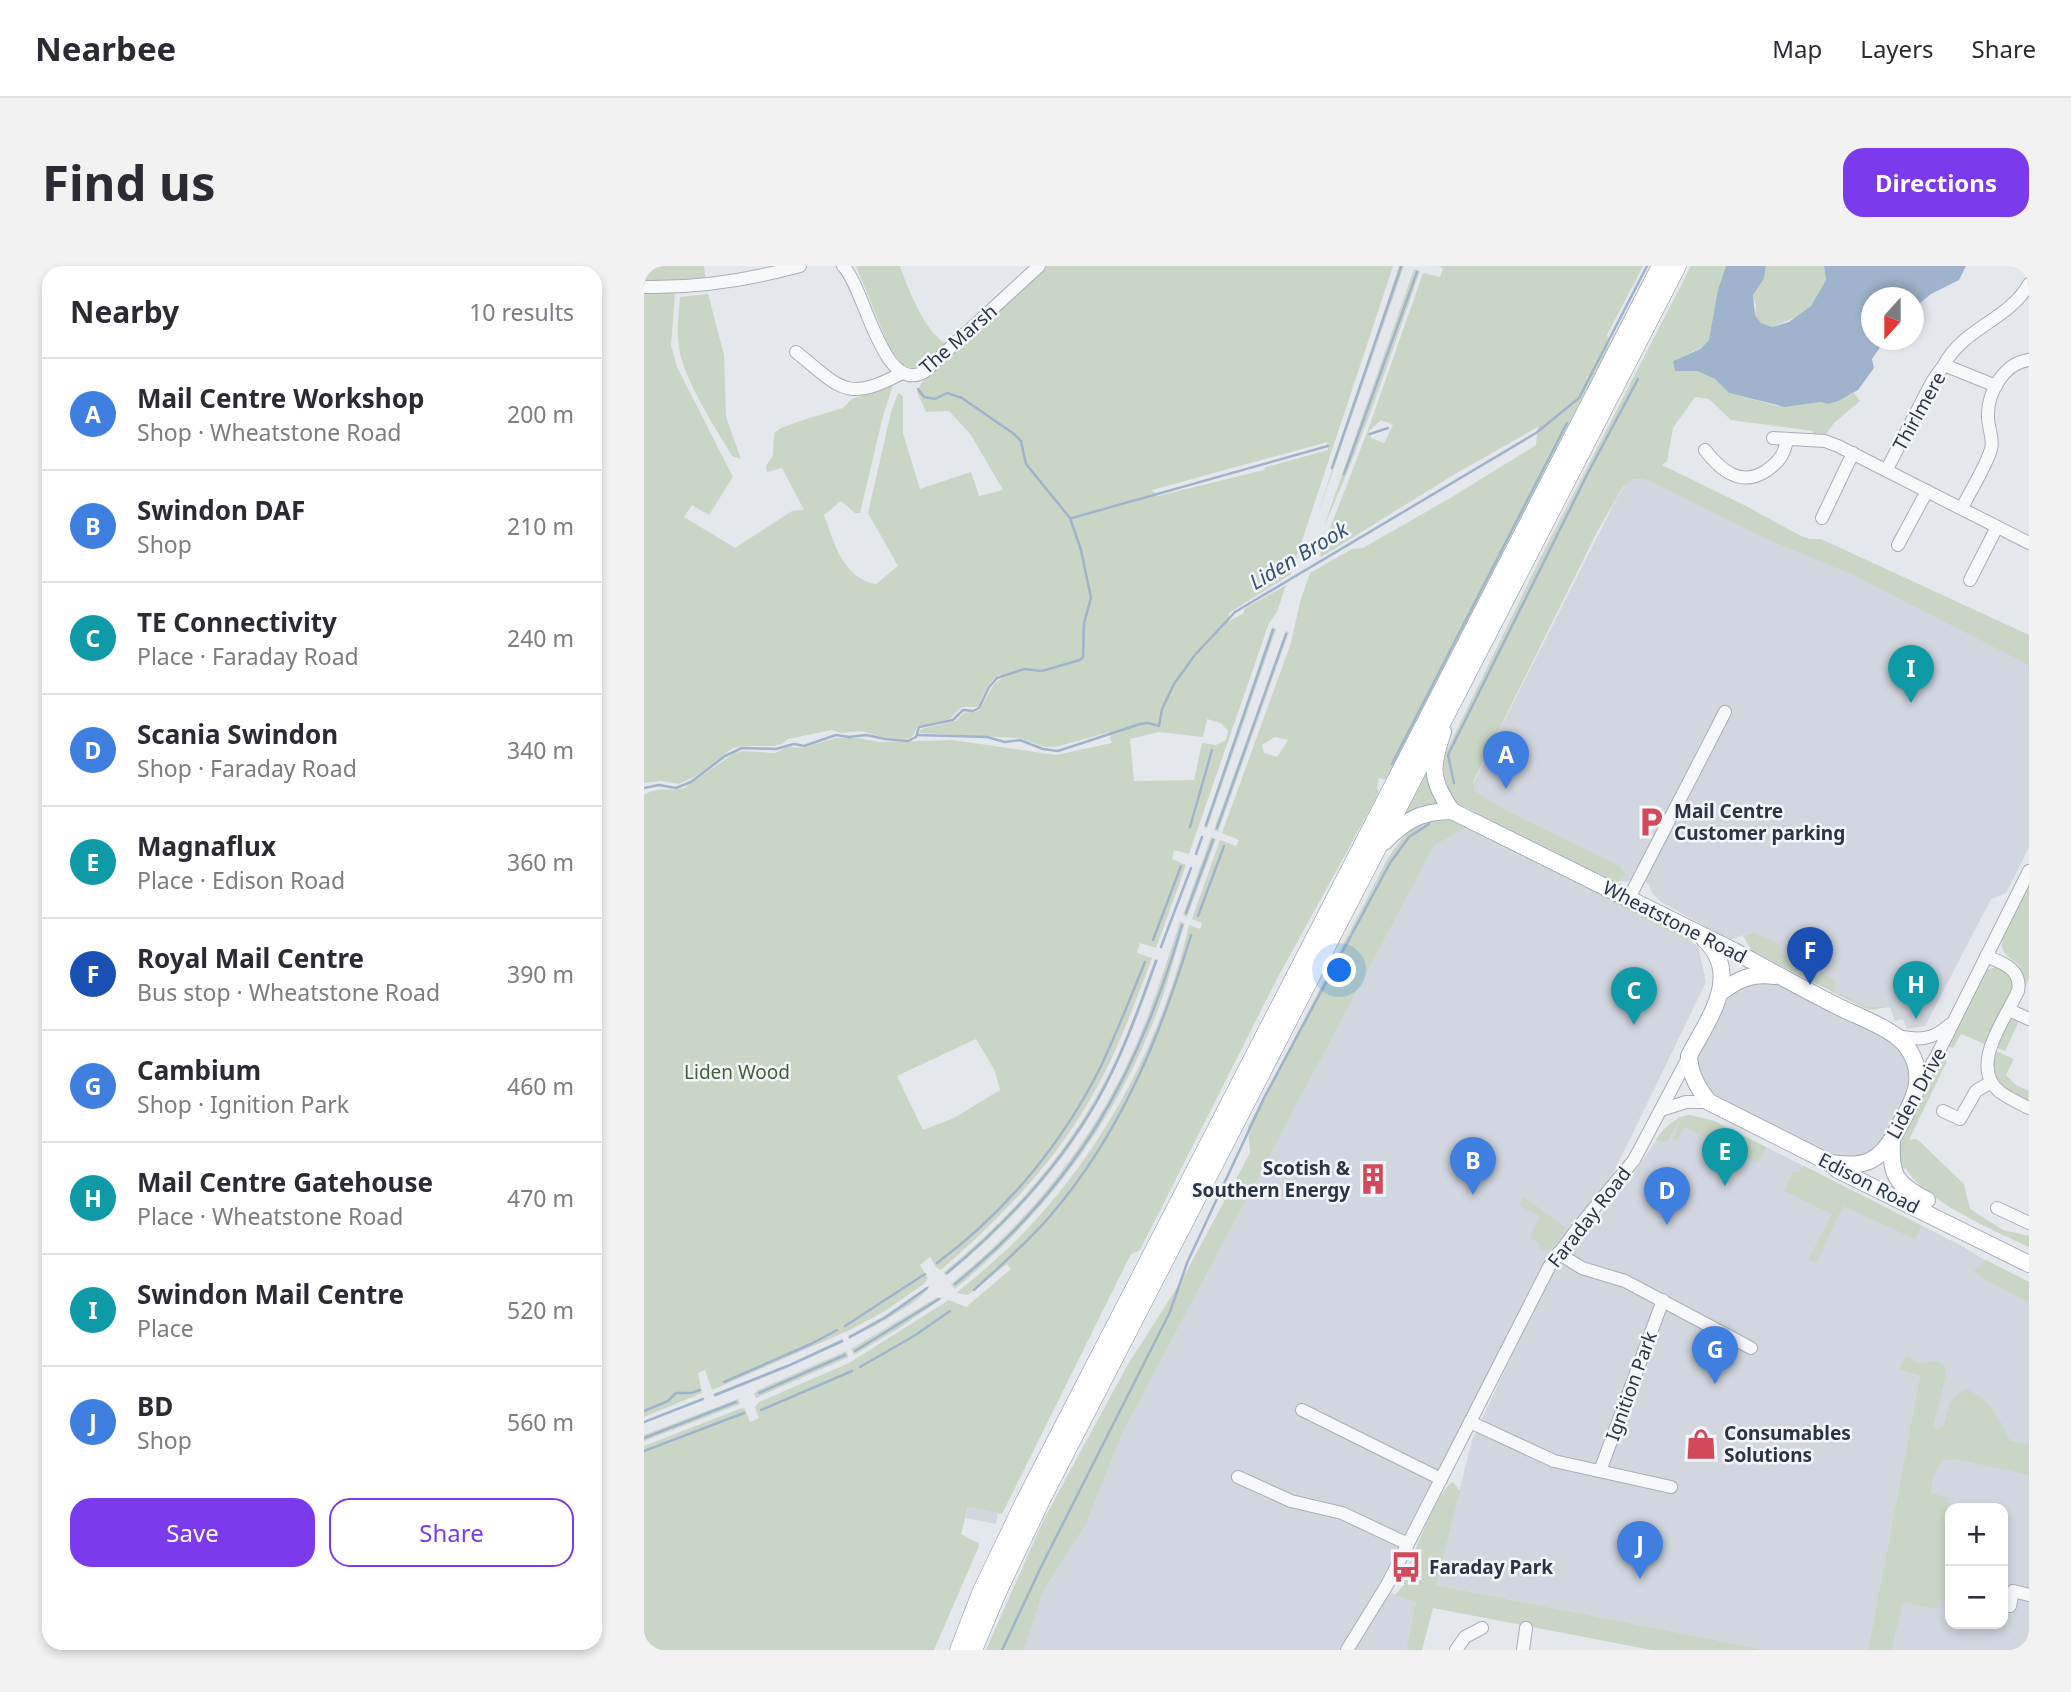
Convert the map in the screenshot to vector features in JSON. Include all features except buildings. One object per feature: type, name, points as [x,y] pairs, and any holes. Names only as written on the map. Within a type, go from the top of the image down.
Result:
[{"type":"highway","points":[[959,1650],[981,1593],[1024,1503],[1661,266]]},
{"type":"highway","points":[[973,1650],[1042,1498],[1677,266]]},
{"type":"main road","points":[[1375,852],[1398,827],[1412,818],[1429,812],[1452,811],[1438,788],[1434,765],[1456,696]]},
{"type":"main road","name":"Wheatstone Road","points":[[1452,811],[1629,898],[1896,1036],[1914,1058],[1918,1076],[1916,1091]]},
{"type":"main road","name":"Faraday Road","points":[[1689,1056],[1720,993],[1722,972],[1720,960],[1710,945],[1696,932]]},
{"type":"main road","points":[[1720,993],[1746,976],[1777,976]]},
{"type":"main road","points":[[1689,1056],[1694,1080],[1709,1102]]},
{"type":"main road","name":"Liden Drive","points":[[1830,1163],[1853,1166],[1869,1162],[1880,1154],[1892,1138],[1916,1091]]},
{"type":"main road","name":"Edison Road","points":[[1709,1102],[2029,1264]]},
{"type":"main road","name":"Edison Road","points":[[1892,1138],[1894,1175],[1905,1188],[2029,1252]]},
{"type":"street","points":[[644,287],[700,286],[800,266]]},
{"type":"street","name":"The Marsh","points":[[843,266],[858,287],[873,329],[888,359],[902,373],[913,376],[924,372],[1039,266]]},
{"type":"street","points":[[1944,365],[1954,348],[2008,309],[2029,284]]},
{"type":"street","points":[[796,352],[840,386],[851,390],[870,388],[902,373]]},
{"type":"street","points":[[1962,508],[1990,450],[1992,438],[1988,414],[1996,386],[2012,366],[2029,360]]},
{"type":"street","name":"Thirlmere","points":[[1887,469],[1932,382],[1944,365],[1996,386]]},
{"type":"street","points":[[1705,450],[1722,468],[1749,479],[1755,478],[1780,459],[1780,439],[1825,441],[1887,469],[2029,542]]},
{"type":"street","points":[[1822,517],[1853,453]]},
{"type":"street","points":[[1898,545],[1927,491]]},
{"type":"street","points":[[1970,580],[1973,564],[1997,527]]},
{"type":"street","points":[[1629,898],[1725,712]]},
{"type":"street","name":"Liden Drive","points":[[1916,1091],[1937,1055],[2029,870]]},
{"type":"street","points":[[1986,956],[2010,967],[2017,975],[2019,986],[1990,1047],[1988,1072],[1991,1082],[2001,1093],[2029,1107]]},
{"type":"street","points":[[2009,1010],[2029,1019]]},
{"type":"street","name":"Wheatstone Road","points":[[1896,1036],[1915,1040],[1927,1039],[1952,1022]]},
{"type":"street","name":"Faraday Road","points":[[1347,1650],[1371,1613],[1408,1544],[1538,1286],[1558,1253],[1628,1168],[1689,1056]]},
{"type":"street","points":[[1943,1111],[1960,1119],[1976,1091],[1991,1082]]},
{"type":"street","points":[[1661,1110],[1686,1102],[1709,1102]]},
{"type":"street","points":[[1997,1208],[2029,1223]]},
{"type":"street","points":[[1558,1253],[1582,1268],[1625,1281],[1751,1348]]},
{"type":"street","name":"Ignition Park","points":[[1600,1471],[1663,1300]]},
{"type":"street","points":[[1302,1410],[1441,1479]]},
{"type":"street","points":[[1470,1422],[1547,1459],[1671,1487]]},
{"type":"street","points":[[1238,1477],[1291,1501],[1342,1513],[1408,1544]]},
{"type":"street","points":[[2010,1606],[2013,1591],[2029,1595]]},
{"type":"street","points":[[1456,1650],[1474,1628]]},
{"type":"street","points":[[1522,1650],[1526,1628]]},
{"type":"shaded area","points":[[1632,479],[1652,482],[1779,543],[1801,537],[2029,658],[2029,847],[2006,893],[1991,899],[1925,1026],[1907,1029],[1903,1019],[1895,1021],[1890,1007],[1866,1006],[1834,991],[1834,980],[1780,952],[1753,932],[1729,940],[1660,901],[1652,893],[1649,884],[1635,877],[1627,882],[1615,880],[1471,809],[1473,784],[1492,745],[1615,502]]},
{"type":"shaded area","points":[[1467,827],[1698,946],[1706,982],[1608,1184],[1569,1228],[1533,1286],[1377,1588],[1416,1602],[1406,1650],[1024,1650],[1043,1592],[1086,1524],[1123,1432],[1434,846]]},
{"type":"shaded area","points":[[1771,980],[1894,1042],[1908,1056],[1911,1087],[1884,1142],[1876,1151],[1857,1161],[1831,1156],[1708,1093],[1698,1078],[1696,1059],[1729,992],[1733,987]]},
{"type":"shaded area","points":[[1690,1115],[1714,1121],[1960,1245],[2029,1287],[2029,1650],[1877,1650],[1933,1373],[1906,1355],[1899,1370],[1920,1376],[1868,1650],[1766,1650],[1436,1585],[1472,1440],[1546,1283],[1628,1182],[1662,1132],[1679,1117]]},
{"type":"shaded area","points":[[968,1507],[998,1513],[996,1524],[966,1518]]},
{"type":"green space","points":[[644,266],[704,266],[706,282],[644,281]]},
{"type":"green space","points":[[856,266],[900,266],[926,322],[940,340],[948,344],[914,369],[903,365],[889,347]]},
{"type":"green space","name":"Liden Wood","points":[[1046,266],[1393,266],[1291,574],[1229,613],[1229,621],[1244,613],[1244,609],[1286,585],[1277,612],[1269,623],[1189,854],[1174,850],[1172,859],[1186,865],[1156,948],[1140,943],[1137,953],[1152,958],[1132,1011],[1109,1063],[1077,1121],[1043,1168],[984,1231],[941,1270],[930,1257],[920,1265],[928,1278],[925,1283],[885,1311],[850,1330],[712,1390],[705,1370],[698,1373],[702,1393],[644,1417],[644,795],[684,788],[733,754],[742,751],[775,753],[788,747],[803,748],[836,738],[879,742],[952,740],[1056,755],[1112,743],[1109,732],[1056,747],[1045,747],[1020,738],[919,733],[921,729],[956,721],[964,713],[979,711],[994,684],[1002,678],[1001,674],[989,684],[978,707],[962,707],[950,719],[918,726],[911,738],[832,730],[788,739],[774,746],[733,748],[698,775],[679,784],[661,781],[644,783],[644,292],[675,293],[671,345],[677,367],[733,477],[709,515],[692,505],[684,517],[735,548],[792,511],[804,510],[782,468],[767,472],[766,466],[773,455],[774,433],[781,428],[843,408],[852,399],[893,385],[860,513],[855,513],[841,501],[824,515],[841,558],[855,575],[876,584],[898,566],[868,513],[891,412],[898,393],[903,396],[903,433],[920,489],[971,472],[979,496],[1003,490],[971,435],[949,411],[926,412],[917,392],[922,382]],"holes":[[[1327,442],[1328,450],[1266,467],[1264,470],[1158,496],[1152,490]],[[1207,719],[1221,723],[1228,731],[1226,740],[1216,745],[1202,743],[1194,780],[1134,781],[1130,739],[1159,732],[1203,737]],[[976,1039],[995,1071],[1000,1090],[954,1118],[923,1130],[897,1076]]]},
{"type":"green space","points":[[1399,266],[1404,266],[1315,522]]},
{"type":"green space","points":[[1438,266],[1643,266],[1607,335],[1609,345],[1650,266],[1657,266],[1387,780],[1379,778],[1379,793],[1278,977],[1140,1250],[1131,1254],[1002,1514],[968,1507],[961,1534],[979,1546],[934,1650],[644,1650],[644,1446],[742,1408],[745,1409],[750,1422],[759,1418],[755,1407],[759,1402],[849,1363],[949,1300],[966,1307],[1011,1269],[1007,1264],[968,1295],[956,1293],[1013,1243],[1059,1193],[1085,1159],[1130,1085],[1165,1007],[1189,925],[1200,929],[1202,923],[1192,919],[1220,840],[1236,846],[1239,840],[1222,833],[1291,643],[1310,573],[1352,549],[1363,548],[1536,445],[1538,427],[1455,474],[1321,557],[1423,273],[1440,277],[1443,268]],"holes":[[[1381,420],[1393,425],[1384,443],[1371,438],[1369,431]],[[1275,737],[1288,740],[1277,757],[1264,753],[1262,745]]]},
{"type":"green space","points":[[1691,266],[1726,266],[1709,340],[1700,348],[1673,361],[1715,379],[1729,393],[1777,406],[1820,402],[1828,404],[1854,393],[1860,401],[1834,423],[1825,436],[1812,437],[1813,431],[1731,420],[1709,399],[1695,397],[1673,428],[1667,461],[1662,465],[1799,535],[1809,539],[1821,539],[2029,635],[2029,665],[1851,574],[1767,539],[1652,482],[1633,479],[1623,487],[1598,530],[1473,782],[1474,791],[1505,810],[1621,867],[1626,875],[1617,883],[1511,834],[1464,806],[1457,805],[1447,785],[1444,765],[1447,750],[1541,557]]},
{"type":"green space","points":[[1766,266],[1824,266],[1826,280],[1811,306],[1799,316],[1772,327],[1761,323],[1755,315],[1753,295],[1764,279]]},
{"type":"green space","points":[[1414,269],[1420,271],[1351,464],[1324,526]]},
{"type":"green space","points":[[708,294],[724,355],[726,417],[741,459],[732,456],[701,403],[679,347],[680,297]]},
{"type":"green space","points":[[1272,627],[1276,629],[1207,828],[1204,827]]},
{"type":"green space","points":[[1286,631],[1289,632],[1218,832],[1214,830]]},
{"type":"green space","points":[[1428,764],[1442,805],[1402,818]]},
{"type":"green space","points":[[1450,816],[1694,939],[1692,943],[1467,827],[1434,846],[1123,1432],[1086,1524],[1043,1592],[1024,1650],[986,1650],[1044,1519],[1127,1366],[1183,1278],[1250,1153],[1248,1127],[1388,858],[1401,840],[1420,823]]},
{"type":"green space","points":[[1211,837],[1216,839],[1187,917],[1183,915]]},
{"type":"green space","points":[[2029,884],[2029,979],[2024,989],[2019,965],[2002,948],[2002,939]]},
{"type":"green space","points":[[1180,922],[1185,923],[1154,1020],[1118,1097],[1096,1133],[1046,1200],[987,1261],[955,1289],[951,1284],[980,1260],[1033,1206],[1080,1146],[1100,1114],[1142,1032]]},
{"type":"green space","points":[[1753,932],[1779,944],[1780,952],[1835,980],[1835,991],[1866,1006],[1890,1007],[1868,1010],[1752,951],[1743,936]]},
{"type":"green space","points":[[1155,959],[1158,960],[1120,1057],[1105,1089],[1074,1141],[1015,1213],[947,1275],[943,1273],[988,1233],[1030,1190],[1084,1118],[1116,1060]]},
{"type":"green space","points":[[2000,966],[2015,980],[2010,997],[1985,1044],[1961,1034],[1953,1048],[1946,1045],[1986,970]]},
{"type":"green space","points":[[2010,1019],[2020,1019],[2005,1051],[1995,1047]]},
{"type":"green space","points":[[1993,1050],[2014,1059],[2006,1075],[2016,1085],[2029,1091],[2028,1100],[2024,1101],[1998,1082]]},
{"type":"green space","points":[[1940,1057],[1947,1061],[1909,1140],[1917,1139],[1964,1184],[1970,1209],[2003,1230],[2029,1236],[2029,1247],[1943,1203],[1914,1180],[1906,1168],[1897,1171],[1896,1144]]},
{"type":"green space","points":[[1690,1115],[1714,1121],[1766,1147],[1758,1163],[1684,1127],[1677,1141],[1673,1140],[1679,1121],[1667,1142],[1655,1140],[1666,1127]]},
{"type":"green space","points":[[1804,1166],[1922,1226],[1915,1239],[1843,1206],[1816,1263],[1808,1260],[1832,1214],[1784,1191],[1793,1172],[1798,1172]]},
{"type":"green space","points":[[1524,1197],[1566,1228],[1552,1249],[1538,1248],[1539,1243],[1530,1238],[1540,1216],[1520,1206]]},
{"type":"green space","points":[[1986,1260],[2029,1282],[2029,1302],[1974,1271]]},
{"type":"green space","points":[[930,1285],[906,1307],[849,1339],[848,1336]]},
{"type":"green space","points":[[944,1297],[854,1355],[851,1349],[936,1298]]},
{"type":"green space","points":[[842,1339],[844,1342],[714,1397],[713,1394],[797,1361]]},
{"type":"green space","points":[[846,1351],[849,1357],[756,1398],[754,1394],[758,1390]]},
{"type":"green space","points":[[1906,1355],[1920,1364],[1936,1361],[1944,1365],[1946,1375],[1933,1425],[1938,1429],[1944,1425],[1950,1404],[1956,1395],[1966,1389],[1974,1393],[1993,1410],[2010,1441],[2029,1445],[2029,1475],[1956,1459],[1943,1460],[1934,1476],[1931,1493],[1949,1498],[1948,1503],[1945,1503],[1943,1524],[1945,1601],[1939,1599],[1937,1609],[1903,1602],[1891,1650],[1868,1650],[1920,1376],[1899,1370]]},
{"type":"green space","points":[[738,1399],[740,1404],[644,1441],[644,1435]]},
{"type":"green space","points":[[1453,1482],[1460,1491],[1436,1585],[1766,1650],[1652,1650],[1433,1608],[1422,1650],[1406,1650],[1416,1602],[1395,1595],[1404,1585],[1403,1580],[1418,1543],[1440,1497]]},
{"type":"water","points":[[1726,266],[1766,266],[1764,279],[1753,295],[1755,315],[1761,323],[1772,327],[1789,322],[1811,306],[1826,280],[1824,266],[1966,266],[1959,280],[1924,300],[1924,287],[1861,287],[1861,350],[1878,350],[1872,359],[1874,368],[1858,390],[1828,404],[1820,402],[1785,407],[1729,393],[1715,379],[1697,371],[1675,371],[1673,361],[1700,349],[1709,340],[1718,290]]},
{"type":"waterway","name":"Liden Brook","points":[[917,735],[987,737],[1005,742],[1020,740],[1043,749],[1058,751],[1140,724],[1159,726],[1162,709],[1174,684],[1194,656],[1235,612],[1536,433],[1579,398],[1647,266]]},
{"type":"waterway","points":[[1332,468],[1401,267]]},
{"type":"waterway","points":[[1344,474],[1417,272]]},
{"type":"waterway","points":[[1454,783],[1448,755],[1588,473],[1638,379]]},
{"type":"waterway","name":"Liden Brook","points":[[644,788],[659,785],[676,788],[691,782],[725,756],[742,748],[776,749],[794,744],[804,746],[836,735],[866,735],[908,741],[916,737],[919,727],[953,720],[963,710],[973,711],[979,708],[989,687],[997,678],[1024,669],[1042,671],[1083,657],[1084,623],[1091,598],[1081,550],[1070,518],[1026,464],[1021,441],[1014,434],[962,398],[947,393],[935,399],[924,397],[918,389]]},
{"type":"waterway","points":[[1392,764],[1567,423]]},
{"type":"waterway","points":[[1370,434],[1388,428]]},
{"type":"waterway","points":[[1072,518],[1328,446]]},
{"type":"waterway","points":[[1206,825],[1273,630]]},
{"type":"waterway","points":[[1217,828],[1286,634]]},
{"type":"waterway","points":[[1190,827],[1212,750]]},
{"type":"waterway","points":[[1002,1650],[1170,1312],[1187,1263],[1264,1098],[1390,863],[1409,837],[1429,824]]},
{"type":"waterway","points":[[1196,854],[1202,837]]},
{"type":"waterway","points":[[1186,913],[1213,840]]},
{"type":"waterway","points":[[1198,916],[1224,846]]},
{"type":"waterway","points":[[1153,940],[1181,866]]},
{"type":"waterway","points":[[1161,947],[1191,868]]},
{"type":"waterway","points":[[955,1284],[998,1247],[1036,1207],[1069,1166],[1098,1123],[1146,1030],[1182,925]]},
{"type":"waterway","points":[[974,1290],[1014,1254],[1051,1215],[1098,1151],[1152,1047],[1191,935]]},
{"type":"waterway","points":[[947,1273],[990,1235],[1030,1193],[1083,1124],[1115,1066],[1156,961]]},
{"type":"waterway","points":[[937,1263],[986,1222],[1051,1149],[1101,1066],[1145,962]]},
{"type":"waterway","points":[[845,1326],[925,1274]]},
{"type":"waterway","points":[[850,1337],[886,1317],[927,1288]]},
{"type":"waterway","points":[[855,1351],[939,1299]]},
{"type":"waterway","points":[[860,1367],[914,1336],[950,1311]]},
{"type":"waterway","points":[[724,1382],[837,1330]]},
{"type":"waterway","points":[[715,1395],[842,1341]]},
{"type":"waterway","points":[[759,1393],[845,1355]]},
{"type":"waterway","points":[[761,1410],[852,1371]]},
{"type":"waterway","points":[[644,1411],[668,1401],[676,1393],[700,1390]]},
{"type":"waterway","points":[[644,1422],[703,1399]]},
{"type":"waterway","points":[[644,1438],[736,1402]]},
{"type":"waterway","points":[[644,1451],[744,1413]]},
{"type":"place","name":"Swindon Mail Centre","points":[[1911,703]]},
{"type":"place","name":"Mail Centre Workshop","points":[[1506,789]]},
{"type":"place","name":"Mail Centre Customer parking","points":[[1651,822]]},
{"type":"place","name":"Royal Mail Centre","points":[[1810,985]]},
{"type":"place","name":"Mail Centre Gatehouse","points":[[1916,1019]]},
{"type":"place","name":"TE Connectivity","points":[[1634,1025]]},
{"type":"place","name":"Scotish & Southern Energy","points":[[1373,1179]]},
{"type":"place","name":"Magnaflux","points":[[1725,1186]]},
{"type":"place","name":"Swindon DAF","points":[[1473,1195]]},
{"type":"place","name":"Scania Swindon","points":[[1667,1225]]},
{"type":"place","name":"Cambium","points":[[1715,1384]]},
{"type":"place","name":"Consumables Solutions","points":[[1701,1444]]},
{"type":"place","name":"Faraday Park","points":[[1406,1567]]},
{"type":"place","name":"BD","points":[[1640,1579]]}]
